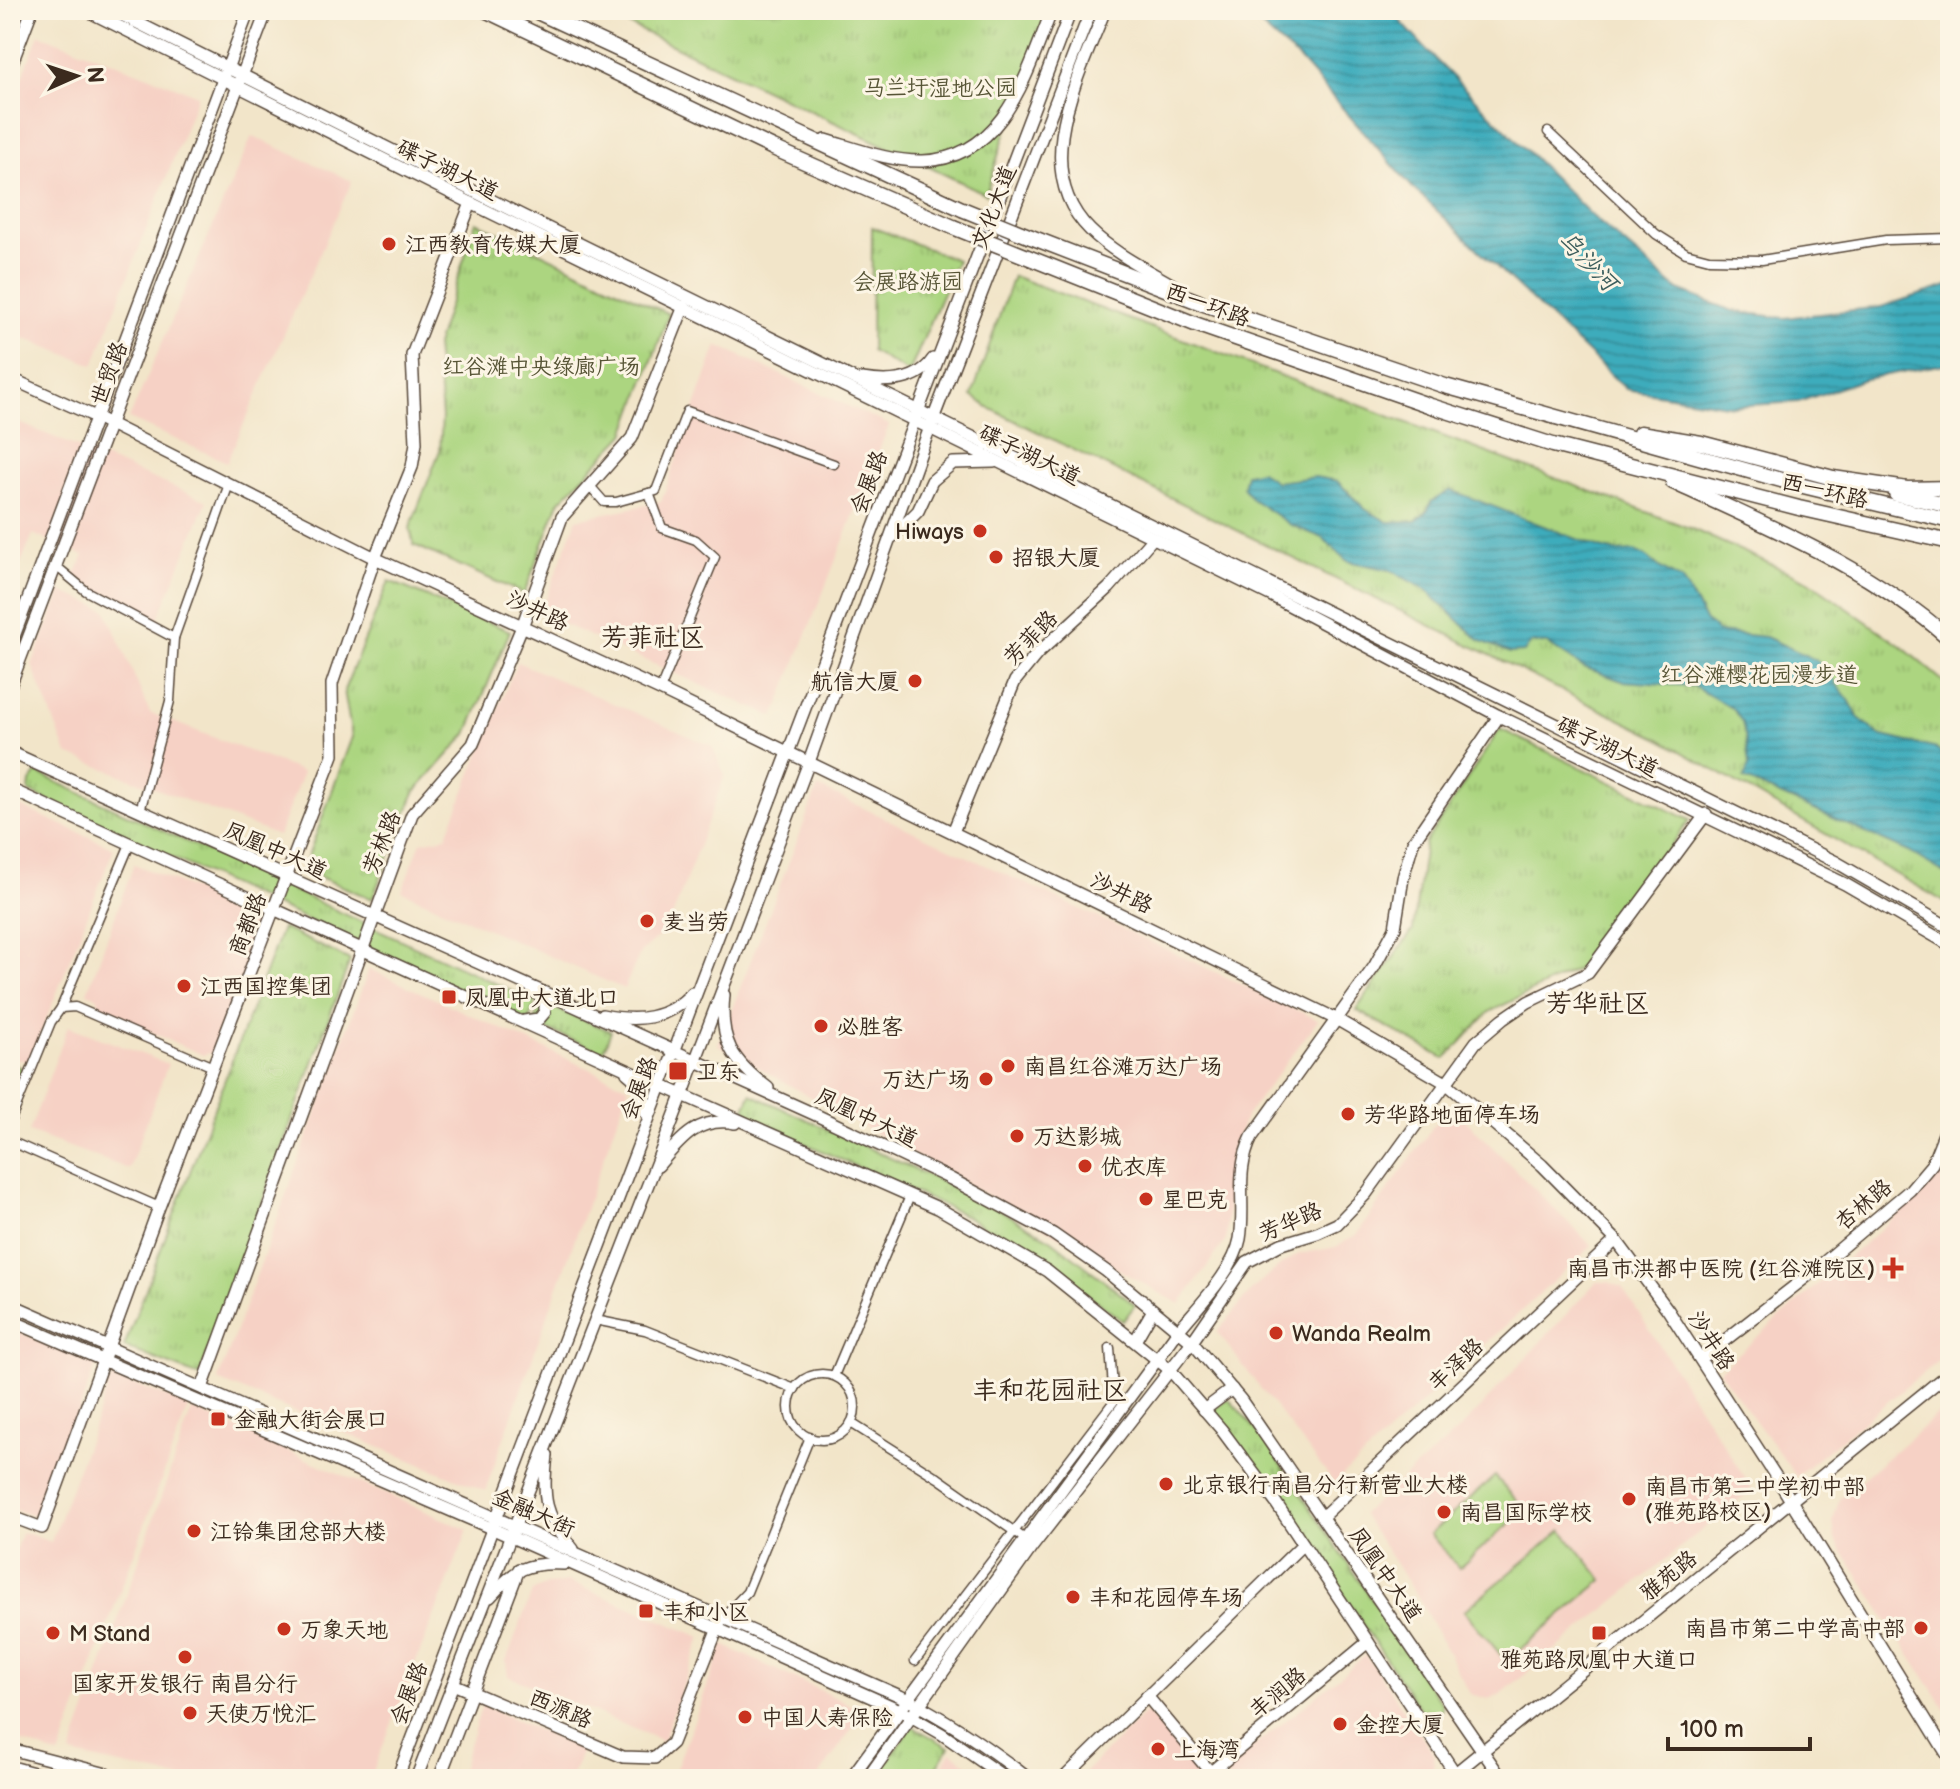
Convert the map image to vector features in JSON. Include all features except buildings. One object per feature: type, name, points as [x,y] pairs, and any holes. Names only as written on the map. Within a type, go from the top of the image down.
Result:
[{"type":"highway","name":"西一环路","points":[[485,10],[773,148],[1011,251],[1195,324],[1553,445],[1799,508],[1950,542]]},
{"type":"highway","name":"西一环路","points":[[533,10],[962,209],[1204,304],[1445,386],[1564,421],[1799,485],[1950,521]]},
{"type":"highway","points":[[1564,421],[1701,443],[1950,506]]},
{"type":"highway","points":[[1643,468],[1847,564],[1885,587],[1950,639]]},
{"type":"highway","points":[[1833,478],[1907,489],[1950,488]]},
{"type":"main road","points":[[10,68],[32,10]]},
{"type":"main road","name":"碟子湖大道","points":[[86,10],[836,383],[932,423],[1836,862],[1950,928]]},
{"type":"main road","name":"碟子湖大道","points":[[112,10],[844,375],[915,415]]},
{"type":"main road","name":"世贸路","points":[[10,647],[249,10]]},
{"type":"main road","name":"世贸路","points":[[10,686],[267,10]]},
{"type":"main road","points":[[785,129],[883,156],[924,161],[957,154],[982,139],[1003,118],[1019,90],[1052,10]]},
{"type":"main road","name":"文化大道","points":[[915,415],[1071,10]]},
{"type":"main road","name":"文化大道","points":[[932,423],[1091,10]]},
{"type":"main road","points":[[1105,10],[1070,98],[1060,137],[1066,191],[1087,228],[1104,242],[1204,304]]},
{"type":"main road","name":"商都路","points":[[10,1516],[42,1528],[159,1207],[333,755],[332,684],[375,558],[412,467],[416,443],[412,355],[471,203]]},
{"type":"main road","name":"芳林路","points":[[202,1388],[412,814],[473,744],[523,624],[562,517],[632,438],[684,306]]},
{"type":"main road","points":[[844,375],[877,382],[912,377],[929,365],[943,345]]},
{"type":"main road","name":"沙井路","points":[[10,378],[98,418],[375,558],[523,624],[1336,1019],[1446,1083],[1542,1165],[1616,1240],[1701,1359],[1950,1759]]},
{"type":"main road","name":"会展路","points":[[397,1779],[915,415]]},
{"type":"main road","name":"碟子湖大道","points":[[932,423],[1004,463],[1270,595],[1499,716],[1845,884],[1950,945]]},
{"type":"main road","name":"会展路","points":[[416,1779],[653,1172],[809,762],[932,423]]},
{"type":"main road","points":[[889,540],[918,511],[932,481],[953,463],[1004,463]]},
{"type":"main road","name":"芳菲路","points":[[953,832],[1015,681],[1037,654],[1109,588],[1153,538]]},
{"type":"main road","name":"芳华路","points":[[850,1779],[1020,1536],[1233,1261],[1240,1238],[1240,1185],[1247,1146],[1374,967],[1395,928],[1413,842],[1499,716]]},
{"type":"main road","name":"凤凰中大道","points":[[10,752],[784,1101],[951,1179],[1053,1234],[1106,1271],[1192,1342],[1232,1389],[1502,1779]]},
{"type":"main road","points":[[10,789],[606,1061],[938,1208],[1047,1271],[1170,1370],[1204,1410],[1303,1544],[1454,1777]]},
{"type":"main road","name":"芳华路","points":[[867,1779],[1032,1547],[1192,1342],[1247,1262],[1281,1244],[1337,1224],[1366,1194],[1476,1042],[1528,1002],[1588,973],[1706,814]]},
{"type":"main road","points":[[727,975],[722,1017],[727,1045],[751,1075],[784,1101]]},
{"type":"main road","points":[[519,1021],[539,1019],[547,1009],[543,998],[528,986]]},
{"type":"main road","points":[[586,1012],[645,1019],[675,1009],[698,986]]},
{"type":"main road","points":[[606,1061],[630,1075],[645,1095],[646,1113],[639,1140]]},
{"type":"main road","name":"杏林路","points":[[1701,1359],[1810,1274],[1910,1190],[1932,1164],[1950,1119]]},
{"type":"main road","points":[[653,1172],[681,1138],[701,1125],[719,1121],[732,1122],[792,1143]]},
{"type":"main road","name":"丰泽路","points":[[1322,1517],[1616,1240]]},
{"type":"main road","name":"金融大街","points":[[10,1304],[202,1388],[493,1523]]},
{"type":"main road","points":[[1135,1341],[1153,1310]]},
{"type":"main road","name":"金融大街","points":[[10,1320],[512,1531],[903,1705],[920,1706],[944,1717],[1029,1779]]},
{"type":"main road","name":"雅苑路","points":[[1454,1777],[1483,1750],[1950,1372]]},
{"type":"main road","points":[[1204,1410],[1232,1389]]},
{"type":"main road","points":[[484,1603],[519,1569],[573,1558],[556,1530],[546,1503],[544,1483],[550,1435]]},
{"type":"main road","points":[[1063,1779],[1303,1544]]},
{"type":"main road","points":[[439,1779],[519,1569]]},
{"type":"main road","name":"西源路","points":[[453,1684],[623,1757],[655,1758],[672,1743],[720,1623]]},
{"type":"main road","name":"丰润路","points":[[1214,1776],[1368,1642]]},
{"type":"main road","points":[[1147,1696],[1214,1776]]},
{"type":"main road","name":"金融大街","points":[[903,1705],[912,1718],[942,1734],[1007,1779]]},
{"type":"main road","points":[[10,1749],[126,1779]]},
{"type":"main road","points":[[10,1767],[54,1779]]},
{"type":"street","points":[[1548,132],[1656,234],[1686,253],[1709,259],[1762,260],[1886,240],[1950,238]]},
{"type":"street","points":[[590,486],[604,502],[616,502],[656,491],[687,411],[834,464]]},
{"type":"street","points":[[140,811],[170,701],[174,638],[229,484]]},
{"type":"street","points":[[649,493],[662,528],[696,540],[715,557],[660,690]]},
{"type":"street","points":[[56,566],[86,591],[174,638]]},
{"type":"street","points":[[10,1122],[130,844]]},
{"type":"street","points":[[61,1008],[75,1007],[213,1067]]},
{"type":"street","points":[[10,1141],[159,1207]]},
{"type":"street","points":[[834,1376],[910,1196]]},
{"type":"street","points":[[595,1320],[645,1330],[795,1389]]},
{"type":"street","points":[[915,1661],[1020,1536],[1114,1401],[1110,1348]]},
{"type":"street","points":[[834,1376],[844,1382],[855,1401],[851,1423],[838,1436],[829,1439],[810,1437],[793,1422],[790,1411],[795,1389],[808,1377],[834,1376]]},
{"type":"street","points":[[851,1423],[938,1478],[1020,1536]]},
{"type":"street","points":[[720,1623],[747,1592],[810,1437]]},
{"type":"shaded area","points":[[39,34],[198,95],[94,365],[10,333],[10,110]]},
{"type":"shaded area","points":[[252,136],[352,181],[227,462],[129,419]]},
{"type":"shaded area","points":[[717,345],[889,425],[774,717],[540,614],[577,519],[661,502]]},
{"type":"shaded area","points":[[10,419],[207,501],[157,621],[73,578],[84,556],[33,534],[10,589]]},
{"type":"shaded area","points":[[61,591],[106,610],[150,713],[303,772],[278,836],[67,754],[32,665]]},
{"type":"shaded area","points":[[517,662],[712,746],[725,775],[668,928],[640,953],[624,989],[402,891],[421,842],[446,837]]},
{"type":"shaded area","points":[[818,787],[1318,1020],[1247,1115],[1233,1147],[1226,1240],[1180,1304],[718,1045]]},
{"type":"shaded area","points":[[17,805],[114,848],[29,1063],[10,1056],[10,808]]},
{"type":"shaded area","points":[[134,864],[253,915],[257,939],[220,1050],[203,1055],[99,1009],[98,997],[87,993]]},
{"type":"shaded area","points":[[369,969],[629,1087],[485,1491],[218,1380]]},
{"type":"shaded area","points":[[68,1026],[168,1064],[129,1169],[29,1132]]},
{"type":"shaded area","points":[[1449,1104],[1592,1246],[1334,1483],[1217,1332],[1252,1290],[1282,1264],[1299,1254],[1336,1247],[1357,1234]]},
{"type":"shaded area","name":"南昌市洪都中医院 (红谷滩院区)","points":[[1950,1140],[1950,1351],[1796,1476],[1719,1371],[1930,1186]]},
{"type":"shaded area","name":"南昌市第二中学初中部 (雅苑路校区)","points":[[1596,1282],[1622,1287],[1752,1489],[1501,1694],[1488,1699],[1470,1694],[1417,1595],[1362,1514],[1460,1429]]},
{"type":"shaded area","points":[[10,1329],[97,1362],[39,1518],[10,1508]]},
{"type":"shaded area","points":[[112,1376],[189,1405],[59,1756],[10,1737],[10,1564],[22,1532],[51,1542]]},
{"type":"shaded area","name":"南昌市第二中学高中部","points":[[1950,1404],[1950,1716],[1835,1540],[1833,1520],[1840,1498]]},
{"type":"shaded area","name":"万象天地","points":[[192,1409],[468,1530],[370,1779],[183,1779],[71,1754]]},
{"type":"shaded area","points":[[569,1582],[701,1637],[663,1741],[508,1676],[506,1661],[532,1592],[547,1585]]},
{"type":"shaded area","points":[[723,1645],[864,1711],[817,1779],[697,1779],[675,1771]]},
{"type":"shaded area","points":[[1366,1655],[1435,1755],[1431,1779],[1230,1779],[1224,1771]]},
{"type":"shaded area","points":[[482,1705],[582,1750],[570,1779],[458,1779]]},
{"type":"shaded area","name":"上海湾","points":[[1147,1711],[1205,1779],[1078,1779]]},
{"type":"shaded area","points":[[951,1752],[987,1779],[935,1779]]},
{"type":"green space","name":"马兰圩湿地公园","points":[[598,10],[1055,10],[1008,124],[986,194]]},
{"type":"green space","name":"红谷滩中央绿廊广场","points":[[476,222],[669,314],[625,434],[559,502],[524,594],[414,545],[410,528],[440,450],[442,417],[436,345]]},
{"type":"green space","name":"会展路游园","points":[[872,227],[957,260],[909,373],[871,351]]},
{"type":"green space","name":"红谷滩樱花园漫步道","points":[[1013,276],[1692,529],[1809,581],[1901,646],[1950,687],[1950,905],[1656,737],[993,410],[972,396]]},
{"type":"green space","points":[[389,581],[510,631],[467,734],[415,792],[372,899],[303,870],[352,737],[344,690]]},
{"type":"green space","points":[[1500,729],[1690,820],[1584,966],[1489,1012],[1445,1059],[1356,1010],[1413,930],[1425,843]]},
{"type":"green space","points":[[37,773],[536,1002],[528,1021],[29,792],[30,782]]},
{"type":"green space","points":[[282,928],[350,960],[199,1376],[124,1347]]},
{"type":"green space","points":[[541,1003],[611,1031],[603,1052],[533,1024]]},
{"type":"green space","points":[[10,1063],[28,1071],[10,1114]]},
{"type":"green space","points":[[751,1094],[986,1202],[1052,1240],[1135,1305],[1123,1321],[1048,1265],[964,1215],[742,1115]]},
{"type":"green space","points":[[1227,1399],[1264,1439],[1442,1704],[1442,1709],[1433,1718],[1426,1718],[1262,1476],[1215,1416],[1215,1409]]},
{"type":"green space","points":[[1495,1476],[1525,1510],[1459,1568],[1430,1534]]},
{"type":"green space","points":[[1562,1530],[1603,1580],[1506,1661],[1464,1611]]},
{"type":"green space","points":[[912,1726],[949,1747],[930,1779],[875,1779]]},
{"type":"water","name":"乌沙河","points":[[1243,10],[1390,10],[1592,216],[1678,290],[1733,311],[1784,318],[1881,307],[1950,285],[1950,363],[1865,379],[1798,402],[1733,406],[1626,389],[1413,188],[1300,60]]},
{"type":"water","points":[[1260,471],[1276,482],[1315,477],[1337,481],[1365,509],[1388,522],[1416,521],[1427,512],[1431,502],[1451,490],[1600,548],[1616,552],[1635,551],[1646,556],[1682,580],[1705,620],[1718,632],[1766,637],[1818,661],[1859,718],[1879,735],[1937,749],[1950,759],[1950,876],[1909,852],[1744,779],[1749,765],[1742,722],[1733,709],[1693,686],[1622,681],[1581,666],[1548,644],[1531,643],[1524,652],[1510,653],[1479,640],[1426,590],[1390,570],[1347,561],[1323,538],[1291,525],[1252,499],[1243,487],[1246,474]]},
{"type":"place","name":"江西教育传媒大厦","points":[[389,244]]},
{"type":"place","name":"Hiways","points":[[980,531]]},
{"type":"place","name":"招银大厦","points":[[996,557]]},
{"type":"place","name":"航信大厦","points":[[915,681]]},
{"type":"place","name":"麦当劳","points":[[647,921]]},
{"type":"place","name":"江西国控集团","points":[[184,986]]},
{"type":"place","name":"凤凰中大道北口","points":[[449,997]]},
{"type":"place","name":"必胜客","points":[[821,1026]]},
{"type":"place","name":"南昌红谷滩万达广场","points":[[1008,1066]]},
{"type":"place","name":"卫东","points":[[678,1071]]},
{"type":"place","name":"万达广场","points":[[986,1079]]},
{"type":"place","name":"芳华路地面停车场","points":[[1348,1114]]},
{"type":"place","name":"万达影城","points":[[1017,1136]]},
{"type":"place","name":"优衣库","points":[[1085,1166]]},
{"type":"place","name":"星巴克","points":[[1146,1199]]},
{"type":"place","name":"南昌市洪都中医院 (红谷滩院区)","points":[[1893,1268]]},
{"type":"place","name":"Wanda Realm","points":[[1276,1333]]},
{"type":"place","name":"金融大街会展口","points":[[218,1419]]},
{"type":"place","name":"北京银行南昌分行新营业大楼","points":[[1166,1484]]},
{"type":"place","name":"南昌市第二中学初中部 (雅苑路校区)","points":[[1629,1499]]},
{"type":"place","name":"南昌国际学校","points":[[1444,1512]]},
{"type":"place","name":"江铃集团总部大楼","points":[[194,1531]]},
{"type":"place","name":"丰和花园停车场","points":[[1073,1597]]},
{"type":"place","name":"丰和小区","points":[[646,1611]]},
{"type":"place","name":"南昌市第二中学高中部","points":[[1921,1628]]},
{"type":"place","name":"万象天地","points":[[284,1629]]},
{"type":"place","name":"M Stand","points":[[53,1633]]},
{"type":"place","name":"雅苑路凤凰中大道口","points":[[1599,1633]]},
{"type":"place","name":"国家开发银行 南昌分行","points":[[185,1657]]},
{"type":"place","name":"天使万悦汇","points":[[190,1713]]},
{"type":"place","name":"中国人寿保险","points":[[745,1717]]},
{"type":"place","name":"金控大厦","points":[[1340,1724]]},
{"type":"place","name":"上海湾","points":[[1158,1749]]},
{"type":"district","name":"芳菲社区","points":[[653,637]]},
{"type":"district","name":"芳华社区","points":[[1598,1003]]},
{"type":"district","name":"丰和花园社区","points":[[1050,1390]]}]
